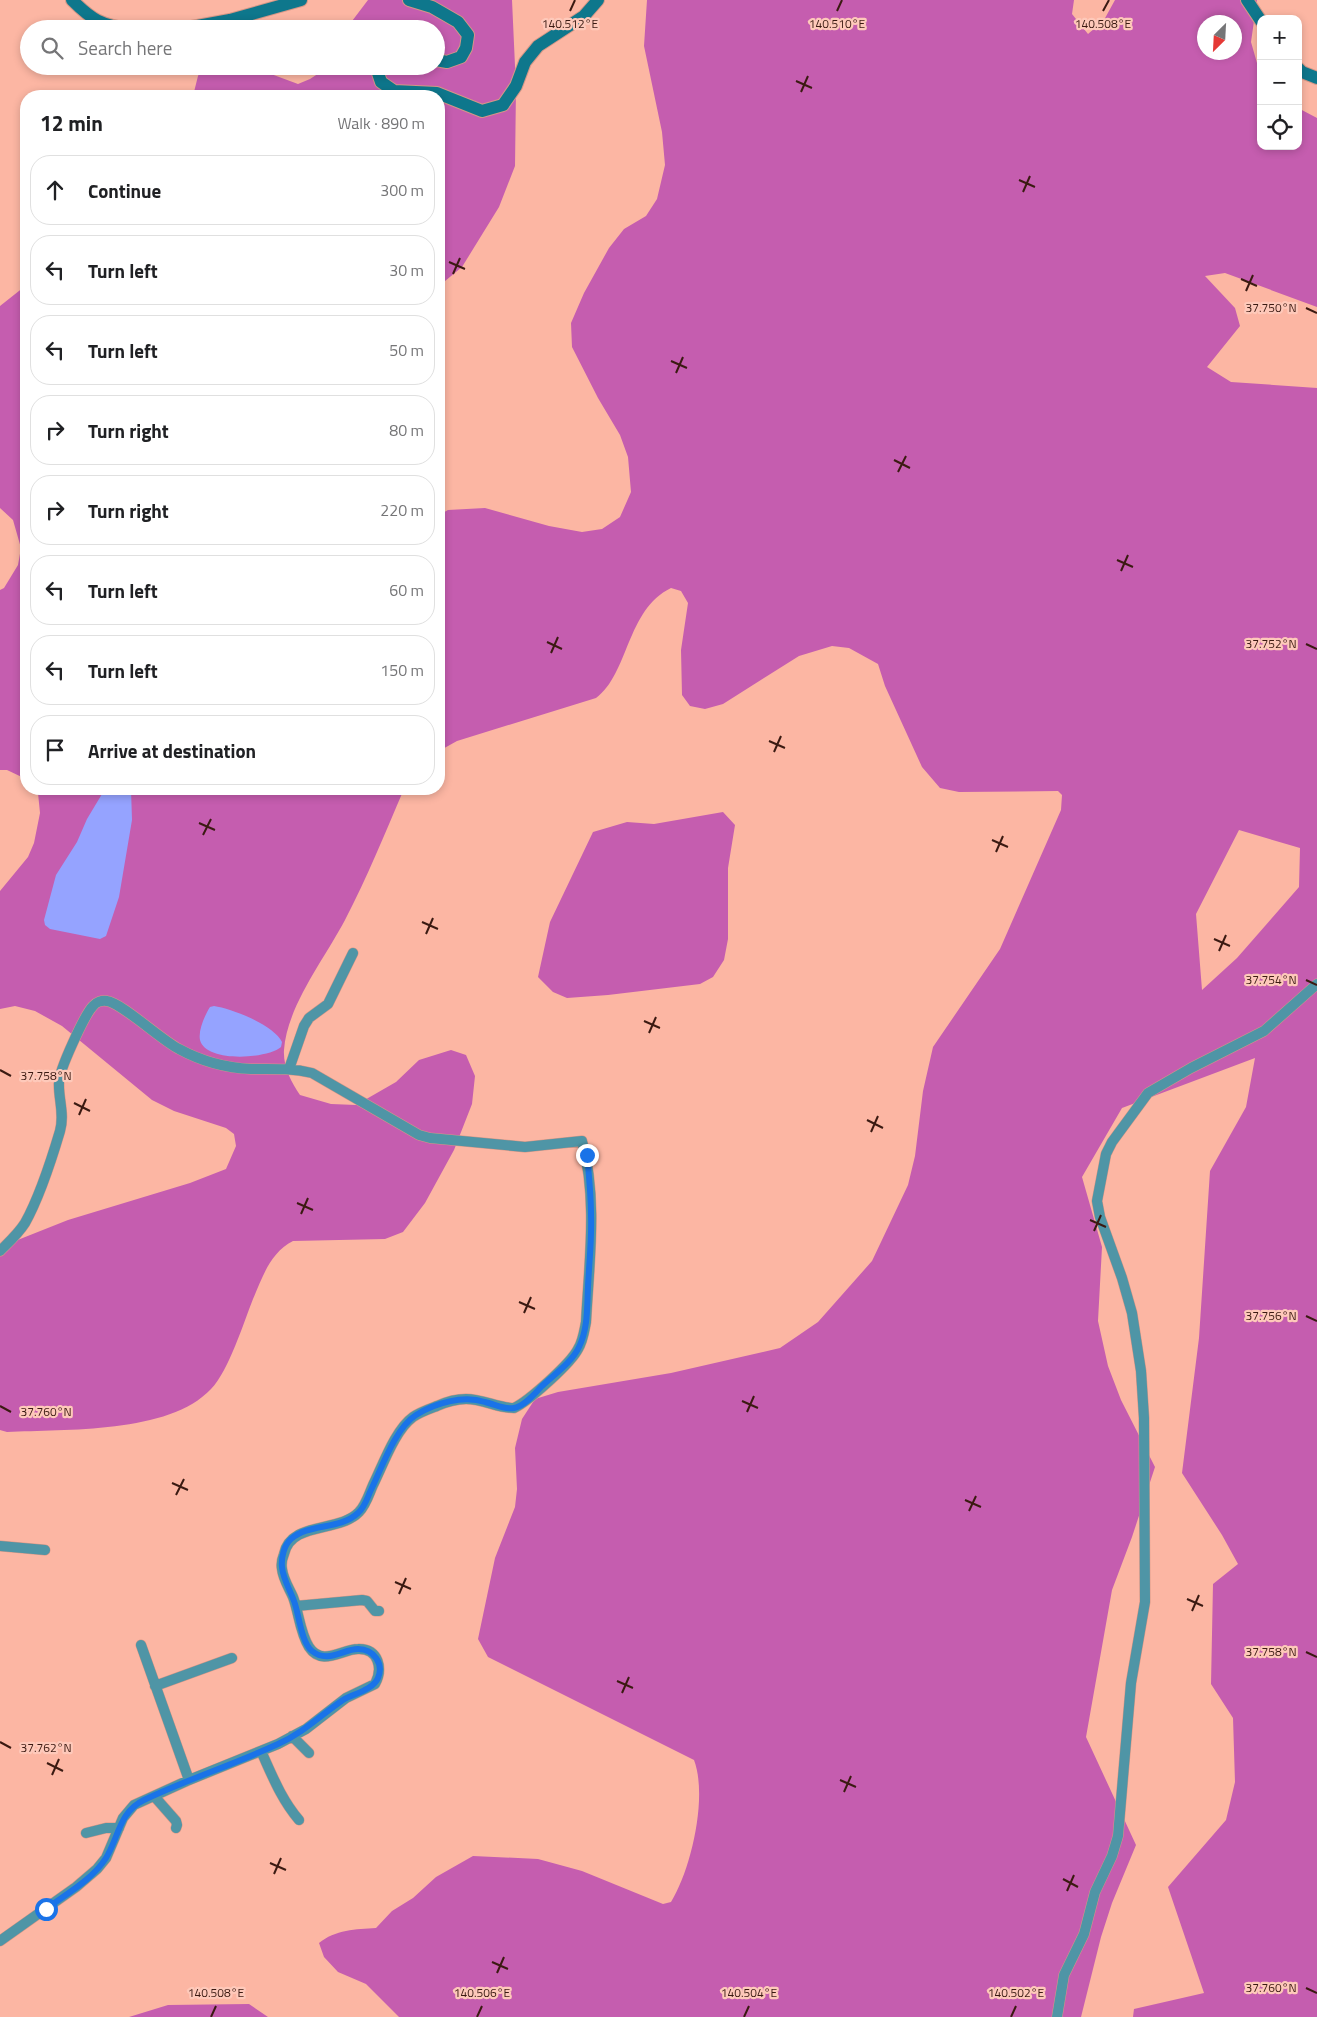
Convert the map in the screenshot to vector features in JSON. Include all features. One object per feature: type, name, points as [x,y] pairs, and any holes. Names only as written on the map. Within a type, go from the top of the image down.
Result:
[{"type":"main road","points":[[72,0],[89,17],[96,20]]},
{"type":"main road","points":[[230,20],[301,0]]},
{"type":"main road","points":[[409,0],[432,8],[458,22],[468,35],[466,48],[461,57],[445,62]]},
{"type":"main road","points":[[445,96],[482,111],[503,105],[516,86],[525,62],[538,46],[584,16],[598,0]]},
{"type":"main road","points":[[1247,0],[1258,15]]},
{"type":"main road","points":[[1302,72],[1317,78]]},
{"type":"main road","points":[[379,75],[381,82],[393,90]]},
{"type":"street","points":[[289,1069],[304,1026],[309,1018],[328,1004],[353,953]]},
{"type":"street","points":[[1057,2017],[1064,1975],[1084,1934],[1095,1892],[1112,1856],[1118,1836],[1134,1656],[1145,1602],[1144,1418],[1141,1371],[1132,1313],[1122,1278],[1100,1217],[1097,1201],[1106,1154],[1112,1142],[1148,1093],[1191,1068],[1264,1031],[1317,984]]},
{"type":"street","points":[[0,1251],[26,1222],[62,1124],[59,1083],[61,1072],[84,1020],[94,1004],[106,1001],[114,1003],[178,1049],[206,1061],[249,1069],[289,1069],[312,1073],[410,1132],[430,1138],[525,1147],[582,1141],[587,1155],[592,1214],[586,1322],[581,1343],[575,1355],[526,1401],[514,1408],[465,1399],[446,1402],[414,1416],[403,1427],[358,1514],[333,1525],[293,1537],[286,1545],[282,1568],[308,1646],[317,1654],[327,1656],[340,1655],[352,1650],[363,1649],[369,1651],[377,1659],[380,1671],[375,1684],[346,1698],[306,1729],[261,1751],[143,1800],[129,1810],[106,1858],[90,1876],[0,1941]]},
{"type":"street","points":[[0,1546],[45,1550]]},
{"type":"street","points":[[296,1606],[362,1600],[367,1601],[378,1611]]},
{"type":"street","points":[[141,1645],[189,1780]]},
{"type":"street","points":[[155,1686],[232,1658]]},
{"type":"street","points":[[292,1736],[309,1753]]},
{"type":"street","points":[[261,1751],[279,1793],[299,1820]]},
{"type":"street","points":[[154,1796],[176,1821],[176,1828]]},
{"type":"street","points":[[86,1833],[106,1828],[119,1828]]},
{"type":"shaded area","points":[[368,0],[512,0],[516,88],[515,166],[499,207],[462,267],[445,281],[445,90],[194,90],[198,75],[274,75],[298,84],[316,75],[445,75],[445,20],[353,20]]},
{"type":"shaded area","points":[[647,0],[1074,0],[1072,14],[1088,34],[1104,20],[1115,0],[1257,0],[1251,42],[1257,63],[1257,150],[1302,150],[1302,110],[1317,118],[1317,307],[1225,273],[1205,276],[1235,308],[1240,326],[1207,367],[1231,382],[1317,388],[1317,2017],[1133,2017],[1134,2009],[1204,1993],[1168,1887],[1226,1820],[1235,1782],[1233,1718],[1211,1684],[1213,1584],[1238,1564],[1222,1535],[1182,1473],[1199,1338],[1210,1171],[1246,1107],[1255,1058],[1122,1108],[1082,1177],[1102,1247],[1098,1321],[1108,1366],[1121,1400],[1155,1467],[1112,1590],[1086,1737],[1136,1845],[1112,1903],[1101,1937],[1081,2017],[399,2017],[366,1984],[338,1972],[324,1957],[319,1943],[339,1933],[376,1928],[392,1911],[413,1898],[436,1877],[473,1856],[538,1859],[582,1871],[663,1904],[671,1902],[685,1872],[695,1833],[699,1793],[698,1775],[694,1760],[488,1657],[478,1639],[495,1558],[515,1507],[517,1489],[515,1448],[522,1419],[535,1399],[558,1392],[671,1373],[780,1348],[818,1322],[872,1261],[908,1185],[915,1156],[923,1091],[933,1047],[1000,949],[1061,810],[1062,795],[1058,791],[959,792],[940,788],[922,767],[885,686],[878,664],[849,648],[832,646],[799,656],[723,704],[705,709],[690,706],[682,695],[681,650],[688,603],[681,591],[671,588],[656,598],[645,611],[636,626],[615,674],[607,687],[596,698],[457,741],[445,748],[445,512],[485,508],[549,526],[582,532],[602,529],[620,517],[631,492],[628,457],[620,435],[598,398],[572,347],[571,323],[584,293],[609,248],[624,229],[646,216],[657,199],[665,165],[662,132],[644,46]],"holes":[[[1239,830],[1300,848],[1299,887],[1237,958],[1202,990],[1196,914]]]},
{"type":"shaded area","points":[[20,290],[20,544],[13,520],[0,508],[0,306]]},
{"type":"shaded area","points":[[20,554],[20,776],[7,770],[0,770],[0,590],[4,588],[18,565]]},
{"type":"shaded area","points":[[38,795],[401,795],[353,904],[308,983],[292,1016],[284,1050],[286,1068],[300,1095],[331,1104],[356,1105],[396,1082],[419,1060],[451,1050],[466,1055],[475,1076],[472,1104],[454,1150],[425,1203],[403,1232],[385,1239],[293,1241],[285,1246],[278,1252],[264,1274],[235,1346],[218,1381],[193,1404],[170,1414],[143,1422],[86,1429],[7,1432],[0,1430],[0,1247],[68,1220],[190,1183],[226,1169],[236,1146],[234,1134],[226,1128],[174,1111],[152,1100],[62,1026],[35,1011],[15,1006],[0,1009],[0,891],[28,857],[34,843],[40,813]]},
{"type":"shaded area","points":[[723,812],[735,825],[728,868],[728,939],[724,960],[713,977],[700,984],[567,998],[553,992],[538,977],[550,922],[593,832],[627,822],[654,824]]},
{"type":"shaded area","points":[[249,2004],[268,2017],[129,2017],[168,2005]]},
{"type":"water","points":[[101,795],[131,795],[132,820],[119,897],[106,936],[100,939],[50,929],[45,925],[44,920],[56,875],[77,842],[87,819]]},
{"type":"water","points":[[214,1006],[232,1010],[262,1024],[278,1036],[282,1042],[281,1047],[263,1054],[238,1057],[213,1052],[205,1047],[200,1040],[200,1036],[204,1018],[210,1007]]},
{"type":"route","points":[[46,1909],[97,1869],[106,1858],[123,1818],[134,1805],[189,1780],[278,1744],[306,1729],[346,1698],[375,1684],[379,1676],[379,1665],[377,1659],[369,1651],[358,1649],[340,1655],[327,1656],[317,1654],[308,1646],[282,1568],[286,1545],[293,1537],[333,1525],[358,1514],[403,1427],[414,1416],[446,1402],[465,1399],[505,1408],[514,1408],[526,1401],[575,1355],[581,1343],[586,1322],[592,1214],[587,1155]]}]
